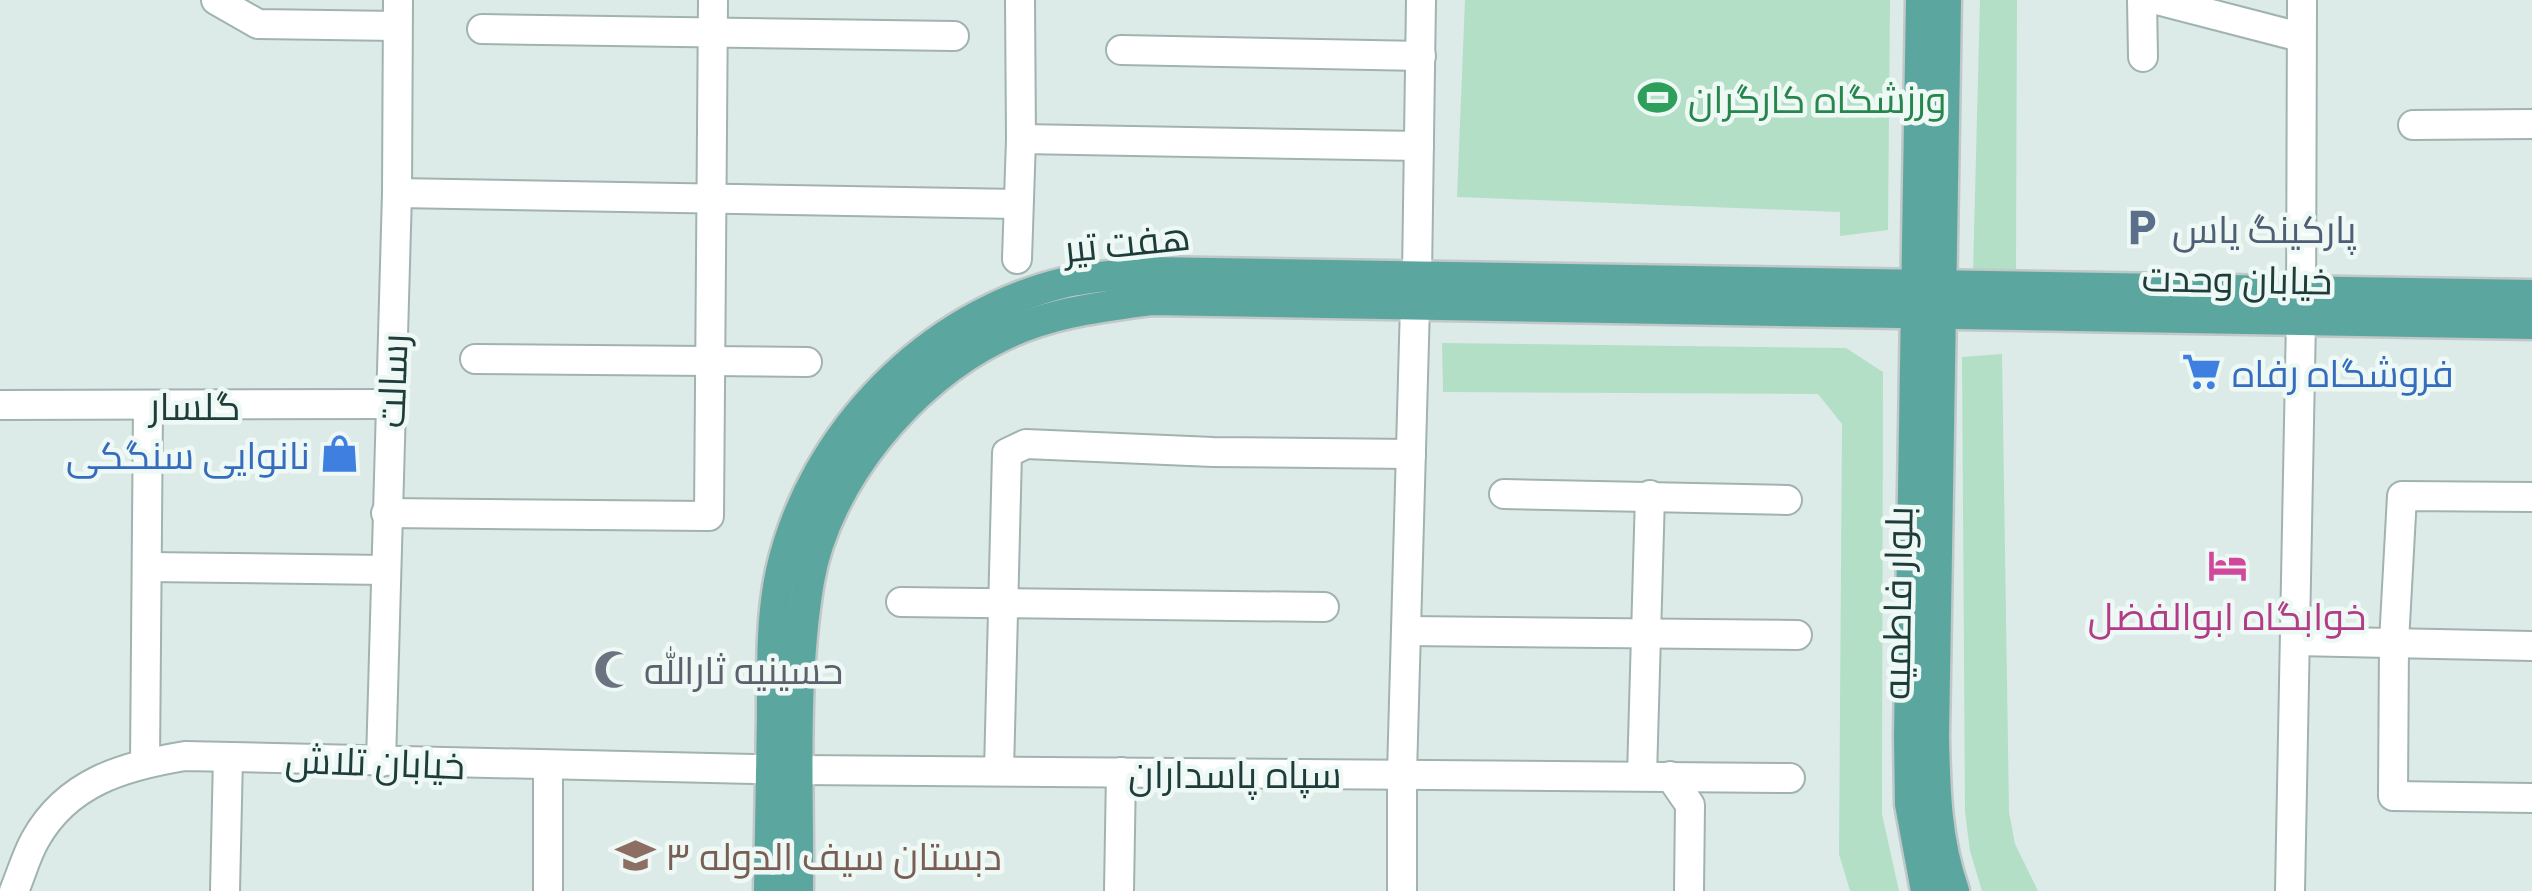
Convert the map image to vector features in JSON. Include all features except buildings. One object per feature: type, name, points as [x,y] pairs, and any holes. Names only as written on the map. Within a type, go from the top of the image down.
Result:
[{"type":"main road","points":[[1921,0],[1929,299]]},
{"type":"main road","points":[[1929,299],[1946,0]]},
{"type":"main road","name":"هفت تیر","points":[[770,891],[810,577],[835,503],[877,436],[932,380],[998,337],[1073,310],[1152,300],[1416,290],[1929,299]]},
{"type":"main road","name":"خیابان وحدت","points":[[1929,299],[2301,305],[2532,295]]},
{"type":"main road","name":"بلوار فاطمیه","points":[[1926,891],[1910,804],[1910,780],[1929,299]]},
{"type":"main road","name":"بلوار فاطمیه","points":[[1929,299],[1935,802],[1945,865],[1954,891]]},
{"type":"main road","name":"خیابان وحدت","points":[[2301,305],[2532,324]]},
{"type":"main road","name":"هفت تیر","points":[[785,769],[798,891]]},
{"type":"street","points":[[216,0],[258,24],[398,13]]},
{"type":"street","points":[[386,513],[709,516],[712,0]]},
{"type":"street","points":[[1017,259],[1022,138],[1020,0]]},
{"type":"street","points":[[1402,891],[1421,0]]},
{"type":"street","points":[[2142,0],[2143,57]]},
{"type":"street","points":[[2157,0],[2300,37]]},
{"type":"street","points":[[2290,891],[2301,305],[2302,0]]},
{"type":"street","name":"رسالت","points":[[381,762],[398,193],[398,13]]},
{"type":"street","points":[[482,29],[954,36]]},
{"type":"street","points":[[1121,50],[1420,56]]},
{"type":"street","points":[[2413,125],[2532,124]]},
{"type":"street","points":[[1022,138],[1419,146]]},
{"type":"street","points":[[398,193],[1018,204]]},
{"type":"street","points":[[475,358],[807,362]]},
{"type":"street","name":"گلسار","points":[[0,405],[390,404]]},
{"type":"street","points":[[145,763],[148,405]]},
{"type":"street","points":[[998,771],[1008,453],[1026,444],[1213,452],[1412,454]]},
{"type":"street","points":[[1504,494],[1788,500]]},
{"type":"street","points":[[1650,495],[1646,632],[1656,776],[1690,805],[1688,891]]},
{"type":"street","points":[[2532,497],[2402,496],[2394,642],[2393,796],[2532,798]]},
{"type":"street","points":[[147,567],[386,570]]},
{"type":"street","points":[[901,602],[1324,607]]},
{"type":"street","points":[[1406,631],[1797,634]]},
{"type":"street","points":[[2295,641],[2532,646]]},
{"type":"street","name":"خیابان تلاش","points":[[14,891],[36,838],[68,800],[102,776],[186,756],[785,769]]},
{"type":"street","points":[[226,891],[228,757]]},
{"type":"street","points":[[548,766],[548,891]]},
{"type":"street","name":"سپاه پاسداران","points":[[785,769],[1790,778]]},
{"type":"street","points":[[1119,891],[1121,772]]},
{"type":"green space","name":"ورزشگاه کارگران","points":[[1465,0],[1890,0],[1888,230],[1840,236],[1840,212],[1457,197]]},
{"type":"green space","points":[[1980,0],[2017,0],[2016,271],[1973,272]]},
{"type":"green space","points":[[1442,343],[1846,348],[1883,372],[1882,814],[1899,891],[1850,891],[1839,854],[1842,424],[1818,394],[1443,392]]},
{"type":"green space","points":[[2002,354],[2009,812],[2015,844],[2038,891],[1982,891],[1970,851],[1965,812],[1962,357]]},
{"type":"place","name":"ورزشگاه کارگران","points":[[1658,98]]},
{"type":"place","name":"پارکینگ یاس","points":[[2142,228]]},
{"type":"place","name":"فروشگاه رفاه","points":[[2202,372]]},
{"type":"place","name":"نانوایی سنگکی","points":[[340,454]]},
{"type":"place","name":"خوابگاه ابوالفضل","points":[[2227,566]]},
{"type":"place","name":"حسینیه ثارالله","points":[[614,669]]},
{"type":"place","name":"دبستان سیف الدوله ۳","points":[[635,855]]}]
